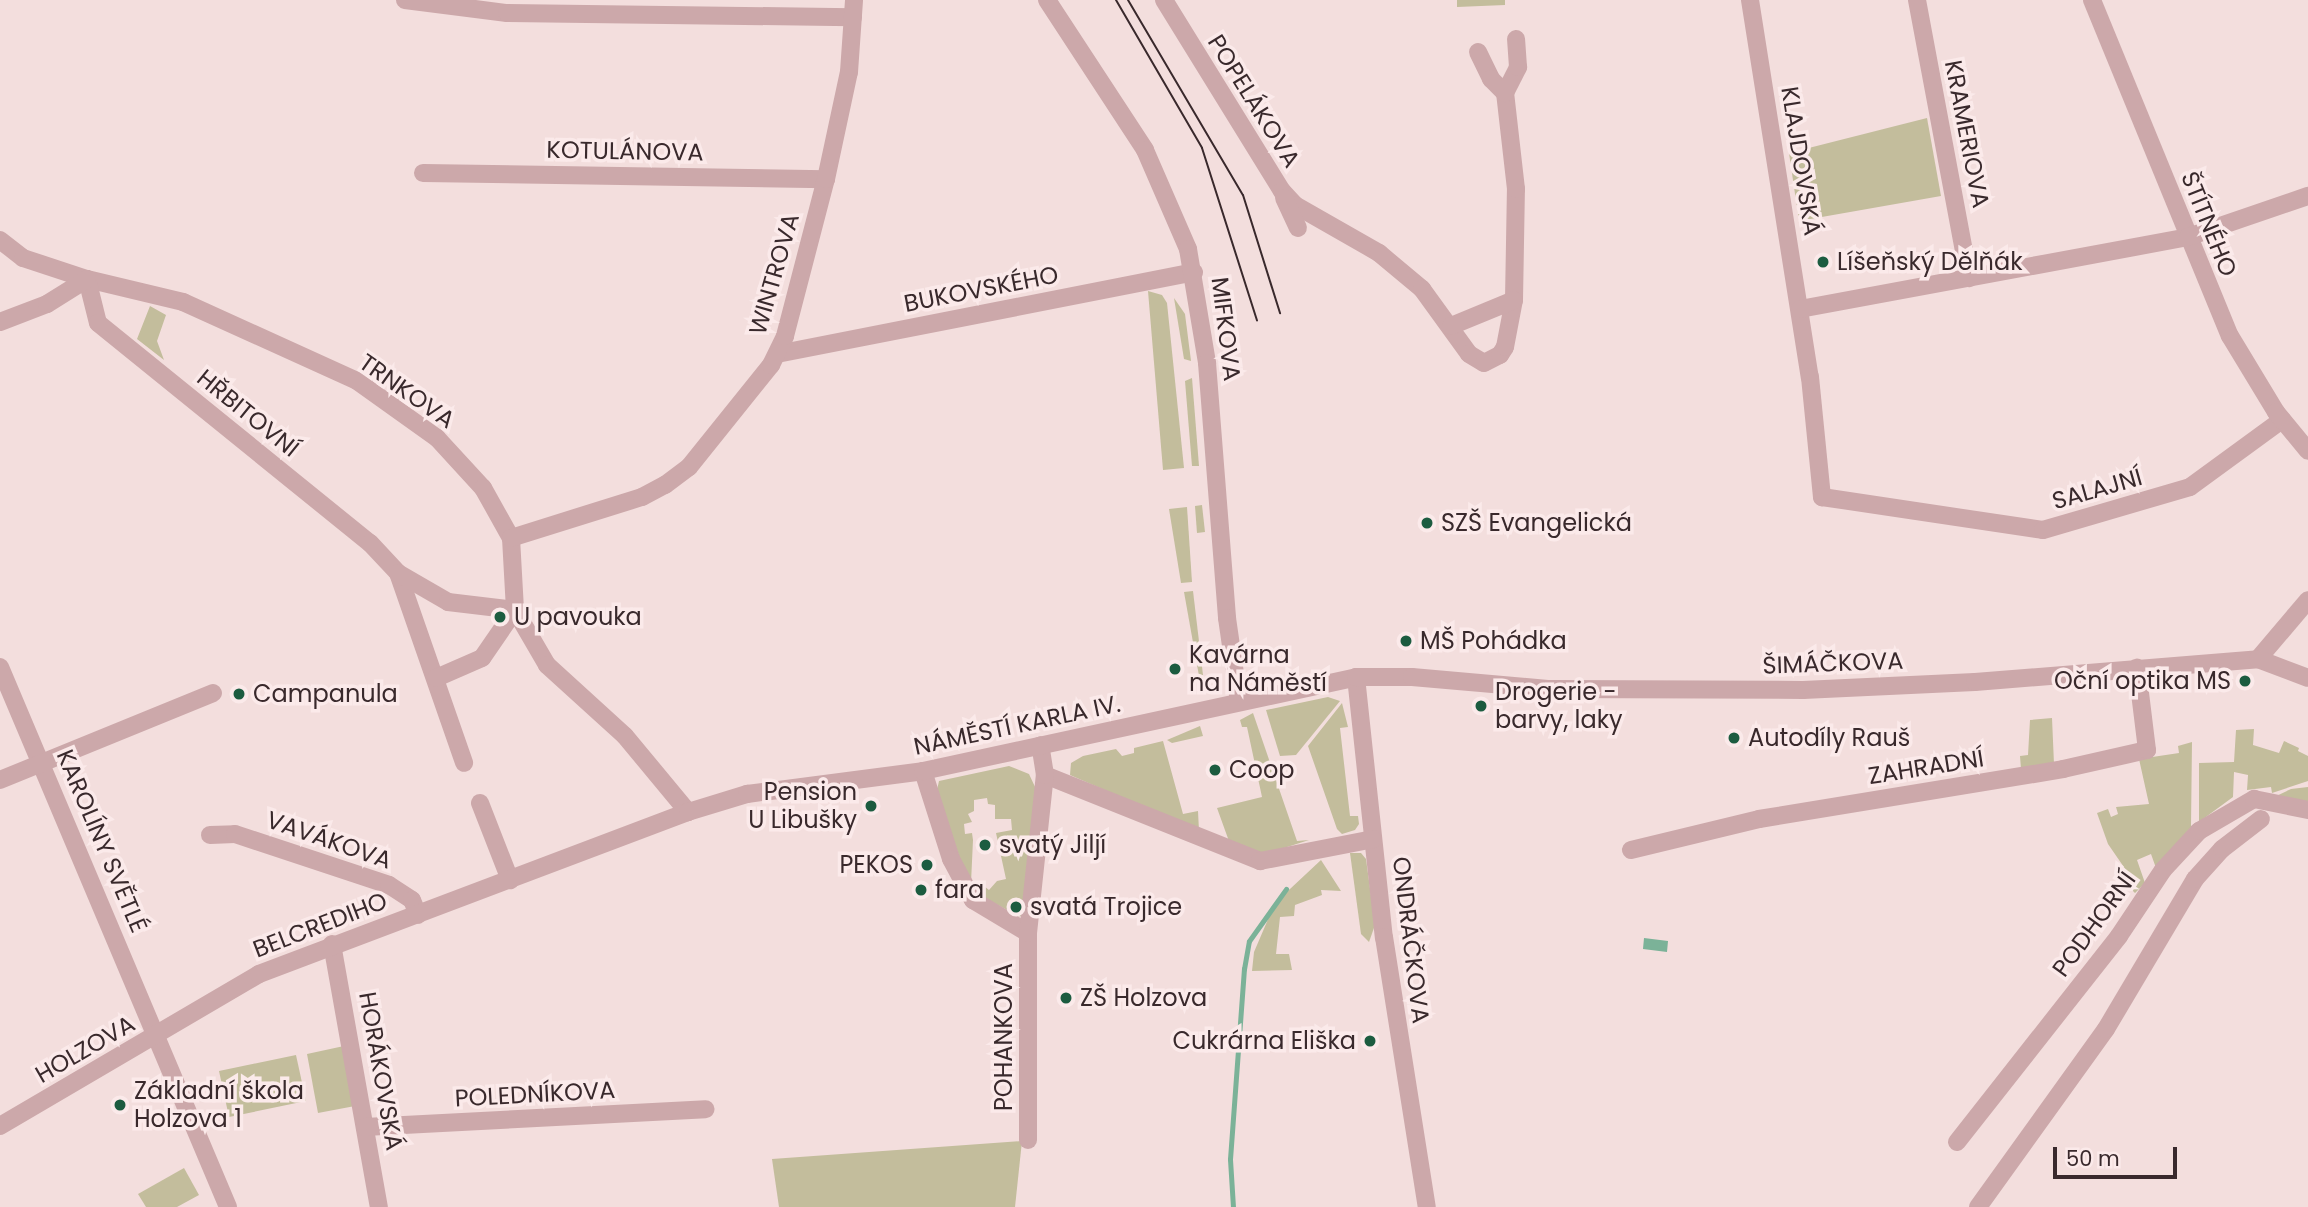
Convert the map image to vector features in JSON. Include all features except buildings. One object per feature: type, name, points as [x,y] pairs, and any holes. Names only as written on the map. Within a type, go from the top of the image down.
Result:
[{"type":"street","points":[[405,0],[507,13],[627,8],[854,9]]},
{"type":"street","name":"MIFKOVA","points":[[1047,0],[1145,150],[1173,205],[1194,272],[1239,701]]},
{"type":"street","name":"POPELÁKOVA","points":[[1164,0],[1282,191],[1298,228]]},
{"type":"street","name":"KLAJDOVSKÁ","points":[[1750,0],[1800,309],[1822,497]]},
{"type":"street","name":"KRAMERIOVA","points":[[1917,0],[1969,278]]},
{"type":"street","name":"ŠTÍTNÉHO","points":[[2092,0],[2188,237],[2240,356],[2282,420],[2308,451]]},
{"type":"street","name":"WINTROVA","points":[[511,538],[642,497],[664,485],[689,467],[777,354],[826,178],[849,72],[854,9]]},
{"type":"street","points":[[1451,326],[1514,300],[1516,189],[1505,93],[1518,67],[1516,39]]},
{"type":"street","points":[[1478,52],[1491,79],[1505,93]]},
{"type":"street","name":"KOTULÁNOVA","points":[[423,173],[826,178]]},
{"type":"street","name":"POPELÁKOVA","points":[[1282,191],[1295,205],[1346,233],[1422,289],[1451,326],[1469,355],[1477,361],[1492,361],[1505,346],[1514,300]]},
{"type":"street","points":[[1800,309],[2188,237],[2308,196]]},
{"type":"street","name":"TRNKOVA","points":[[0,240],[23,258],[87,279],[183,302],[357,381],[437,438],[483,488],[511,538],[515,610],[547,665],[625,736],[688,812]]},
{"type":"street","name":"BUKOVSKÉHO","points":[[777,354],[1194,272]]},
{"type":"street","points":[[0,323],[47,304],[87,279]]},
{"type":"street","name":"HŘBITOVNÍ","points":[[87,279],[98,323],[369,543],[398,573],[449,602],[515,610]]},
{"type":"street","name":"SALAJNÍ","points":[[1822,497],[2043,530],[2190,487],[2282,420]]},
{"type":"street","name":"HŘBITOVNÍ","points":[[398,573],[464,763]]},
{"type":"street","points":[[2258,659],[2308,600]]},
{"type":"street","points":[[436,678],[482,658],[515,610]]},
{"type":"street","name":"ŠIMÁČKOVA","points":[[1356,677],[1412,677],[1550,689],[1803,690],[1975,682],[2258,659],[2308,678]]},
{"type":"street","name":"KAROLÍNY SVĚTLÉ","points":[[0,667],[228,1207]]},
{"type":"street","name":"ZAHRADNÍ","points":[[1631,850],[1759,818],[2063,769],[2147,750],[2137,668]]},
{"type":"street","name":"NÁMĚSTÍ KARLA IV.","points":[[688,812],[747,794],[923,771],[1356,677]]},
{"type":"street","name":"ONDRÁČKOVA","points":[[1356,677],[1384,937],[1427,1207]]},
{"type":"street","points":[[0,780],[213,693]]},
{"type":"street","name":"POHANKOVA","points":[[1028,1140],[1028,933],[1045,775],[1040,745]]},
{"type":"street","name":"POHANKOVA","points":[[923,771],[951,859],[973,900],[1028,933]]},
{"type":"street","points":[[1045,775],[1260,861],[1373,839]]},
{"type":"street","name":"PODHORNÍ","points":[[1957,1142],[2119,936],[2163,870],[2199,831],[2254,799],[2308,810]]},
{"type":"street","points":[[480,803],[510,880]]},
{"type":"street","name":"BELCREDIHO","points":[[158,1036],[259,974],[332,944],[418,915],[688,812]]},
{"type":"street","points":[[1978,1207],[2106,1029],[2195,879],[2222,849],[2261,820]]},
{"type":"street","name":"VAVÁKOVA","points":[[210,835],[235,834],[389,885],[412,900],[418,915]]},
{"type":"street","name":"HORÁKOVSKÁ","points":[[332,944],[379,1207]]},
{"type":"street","name":"HOLZOVA","points":[[0,1126],[158,1036]]},
{"type":"street","name":"POLEDNÍKOVA","points":[[365,1127],[706,1110]]},
{"type":"shaded area","points":[[1457,0],[1505,0],[1505,5],[1457,7]]},
{"type":"shaded area","points":[[1927,118],[1941,196],[1799,221],[1789,153]]},
{"type":"shaded area","points":[[1148,291],[1162,295],[1167,303],[1184,468],[1163,470]]},
{"type":"shaded area","points":[[1174,298],[1185,314],[1191,361],[1184,359]]},
{"type":"shaded area","points":[[150,306],[166,315],[157,341],[164,360],[137,339]]},
{"type":"shaded area","points":[[1192,378],[1199,466],[1192,466],[1185,381]]},
{"type":"shaded area","points":[[1202,505],[1205,532],[1197,533],[1195,506]]},
{"type":"shaded area","points":[[1187,507],[1192,582],[1181,583],[1169,509]]},
{"type":"shaded area","points":[[1193,591],[1203,675],[1199,676],[1184,592]]},
{"type":"shaded area","points":[[1328,697],[1340,701],[1296,755],[1280,756],[1266,710]]},
{"type":"shaded area","points":[[1342,703],[1348,727],[1340,728],[1350,816],[1358,816],[1359,824],[1355,830],[1342,834],[1337,829],[1308,746]]},
{"type":"shaded area","points":[[1253,713],[1297,841],[1309,840],[1259,856],[1230,844],[1217,808],[1262,797],[1247,727],[1242,727],[1240,720]]},
{"type":"shaded area","points":[[2052,718],[2054,764],[2021,769],[2020,756],[2028,755],[2030,720]]},
{"type":"shaded area","points":[[1200,726],[1203,736],[1172,743],[1167,740]]},
{"type":"shaded area","points":[[2254,729],[2253,745],[2279,753],[2284,741],[2308,756],[2308,781],[2272,793],[2271,787],[2247,790],[2248,775],[2234,772],[2233,797],[2199,822],[2199,763],[2234,762],[2236,730]]},
{"type":"shaded area","points":[[1163,741],[1183,814],[1198,811],[1199,831],[1070,775],[1071,763],[1083,756],[1116,749],[1122,756],[1134,753],[1134,748]]},
{"type":"shaded area","points":[[2192,742],[2191,827],[2156,868],[2151,854],[2137,860],[2145,883],[2135,893],[2121,879],[2128,873],[2108,844],[2097,813],[2108,809],[2111,817],[2118,814],[2116,807],[2149,804],[2139,759],[2179,753],[2178,746]]},
{"type":"shaded area","points":[[1009,766],[1029,774],[1036,789],[1022,916],[1012,917],[1011,912],[979,895],[967,880],[937,790],[939,781]],"holes":[[[987,798],[988,804],[995,805],[995,819],[1011,819],[1012,830],[996,833],[1006,879],[997,881],[989,890],[980,883],[971,883],[973,840],[972,833],[965,834],[964,824],[972,822],[968,814],[974,811],[974,800]]]},
{"type":"shaded area","points":[[2308,787],[2308,807],[2272,798],[2291,789]]},
{"type":"shaded area","points":[[1350,853],[1361,853],[1366,859],[1375,925],[1369,942],[1361,934]]},
{"type":"shaded area","points":[[1321,860],[1341,891],[1321,890],[1322,895],[1295,905],[1294,916],[1280,917],[1276,954],[1289,954],[1292,970],[1252,971],[1254,952],[1275,903]]},
{"type":"shaded area","points":[[1644,938],[1668,941],[1667,952],[1643,949]]},
{"type":"shaded area","points":[[344,1046],[355,1106],[318,1113],[307,1054]]},
{"type":"shaded area","points":[[296,1055],[306,1101],[229,1117],[219,1071]]},
{"type":"shaded area","points":[[1022,1141],[1015,1207],[779,1207],[772,1159]]},
{"type":"shaded area","points":[[184,1168],[199,1195],[177,1207],[146,1207],[138,1194]]},
{"type":"waterway","points":[[1233,1207],[1230,1159],[1244,969],[1249,941],[1286,889]]},
{"type":"tram line","points":[[1116,0],[1202,148],[1257,320]]},
{"type":"tram line","points":[[1128,0],[1243,195],[1280,313]]},
{"type":"place","name":"Líšeňský Dělňák","points":[[1823,262]]},
{"type":"place","name":"SZŠ Evangelická","points":[[1427,523]]},
{"type":"place","name":"U pavouka","points":[[500,617]]},
{"type":"place","name":"MŠ Pohádka","points":[[1406,641]]},
{"type":"place","name":"Kavárna na Náměstí","points":[[1175,669]]},
{"type":"place","name":"Oční optika MS","points":[[2245,681]]},
{"type":"place","name":"Campanula","points":[[239,694]]},
{"type":"place","name":"Drogerie - barvy, laky","points":[[1481,706]]},
{"type":"place","name":"Autodíly Rauš","points":[[1734,738]]},
{"type":"place","name":"Coop","points":[[1215,770]]},
{"type":"place","name":"Pension U Libušky","points":[[871,806]]},
{"type":"place","name":"svatý Jiljí","points":[[985,845]]},
{"type":"place","name":"PEKOS","points":[[927,865]]},
{"type":"place","name":"fara","points":[[921,890]]},
{"type":"place","name":"svatá Trojice","points":[[1016,907]]},
{"type":"place","name":"ZŠ Holzova","points":[[1066,998]]},
{"type":"place","name":"Cukrárna Eliška","points":[[1370,1041]]},
{"type":"place","name":"Základní škola Holzova 1","points":[[120,1105]]}]
